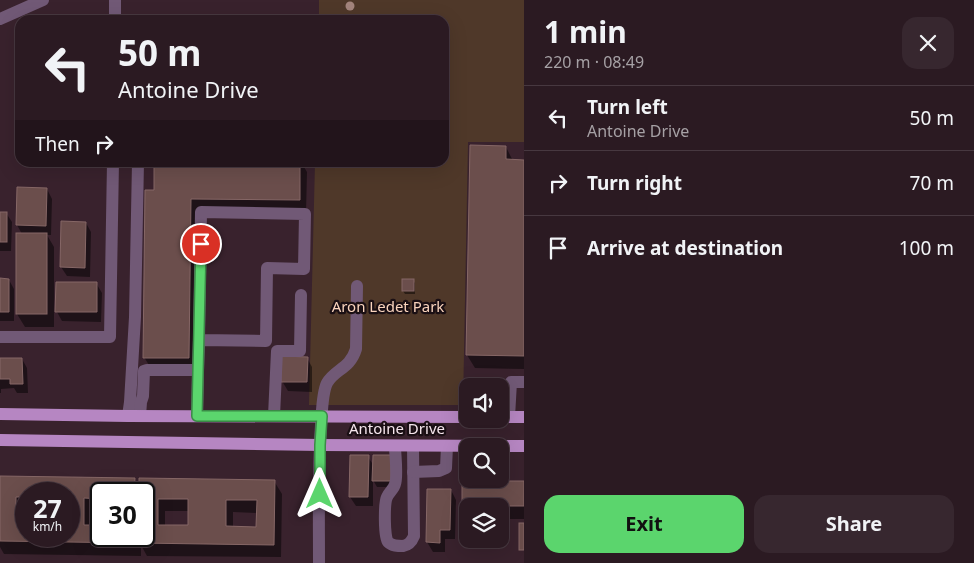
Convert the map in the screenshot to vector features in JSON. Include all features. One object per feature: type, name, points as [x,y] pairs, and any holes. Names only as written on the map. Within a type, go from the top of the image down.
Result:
[{"type":"main road","name":"Antoine Drive","points":[[0,414],[459,417]]},
{"type":"main road","points":[[509,417],[524,417]]},
{"type":"main road","name":"Antoine Drive","points":[[0,440],[524,446]]},
{"type":"street","points":[[0,19],[43,0]]},
{"type":"street","points":[[115,0],[115,15]]},
{"type":"street","points":[[0,337],[110,337],[113,167]]},
{"type":"street","points":[[134,416],[130,402],[135,318],[138,167]]},
{"type":"street","points":[[197,416],[201,212],[305,214],[304,269],[267,268],[266,341],[199,340]]},
{"type":"street","points":[[319,563],[320,445],[325,392],[333,376],[347,366],[354,358],[356,349],[357,286]]},
{"type":"street","points":[[274,416],[277,351],[300,351],[301,295]]},
{"type":"street","points":[[134,416],[143,396],[144,371],[198,370]]},
{"type":"street","points":[[509,389],[510,382],[524,382]]},
{"type":"street","points":[[395,446],[396,484],[386,499],[385,504],[386,536],[391,545],[405,546],[414,536],[413,446]]},
{"type":"street","points":[[414,472],[439,471],[446,468],[447,446]]},
{"type":"green space","name":"Aron Ledet Park","points":[[319,0],[524,0],[524,142],[468,142],[464,378],[459,378],[459,405],[309,405],[315,167],[449,167],[449,15],[319,15]]},
{"type":"building","points":[[470,145],[506,146],[506,159],[524,160],[524,356],[466,355]]},
{"type":"building","points":[[154,167],[300,167],[300,200],[191,199],[189,358],[143,358],[145,190],[154,190]]},
{"type":"building","points":[[17,187],[47,188],[46,226],[16,225]]},
{"type":"building","points":[[0,212],[7,212],[7,242],[0,242]]},
{"type":"building","points":[[61,221],[86,222],[85,268],[60,267]]},
{"type":"building","points":[[16,233],[47,233],[47,314],[16,314]]},
{"type":"building","points":[[0,278],[9,279],[9,312],[0,312]]},
{"type":"building","points":[[402,279],[414,279],[414,291],[402,291]]},
{"type":"building","points":[[56,282],[97,282],[97,312],[55,312]]},
{"type":"building","points":[[281,356],[308,357],[307,382],[281,382]]},
{"type":"building","points":[[0,358],[22,358],[23,384],[10,384],[10,379],[0,379]]},
{"type":"building","points":[[350,455],[369,455],[368,497],[349,497]]},
{"type":"building","points":[[373,455],[391,455],[391,481],[372,481]]},
{"type":"building","points":[[0,476],[135,478],[135,482],[90,482],[90,498],[84,498],[84,525],[90,525],[90,542],[80,542],[80,482],[15,482],[15,541],[0,541]]},
{"type":"building","points":[[139,478],[275,480],[274,545],[155,543],[155,482],[139,482]],"holes":[[[158,499],[188,499],[188,525],[158,525]],[[226,500],[257,500],[256,527],[226,526]]]},
{"type":"building","points":[[509,481],[524,481],[524,506],[509,506],[509,498],[462,498],[462,488],[509,488]]},
{"type":"building","points":[[427,489],[451,489],[450,530],[440,530],[440,543],[426,542]]},
{"type":"building","points":[[519,523],[524,523],[524,550],[519,550]]},
{"type":"route","points":[[201,244],[197,416],[322,416],[320,494]]}]
